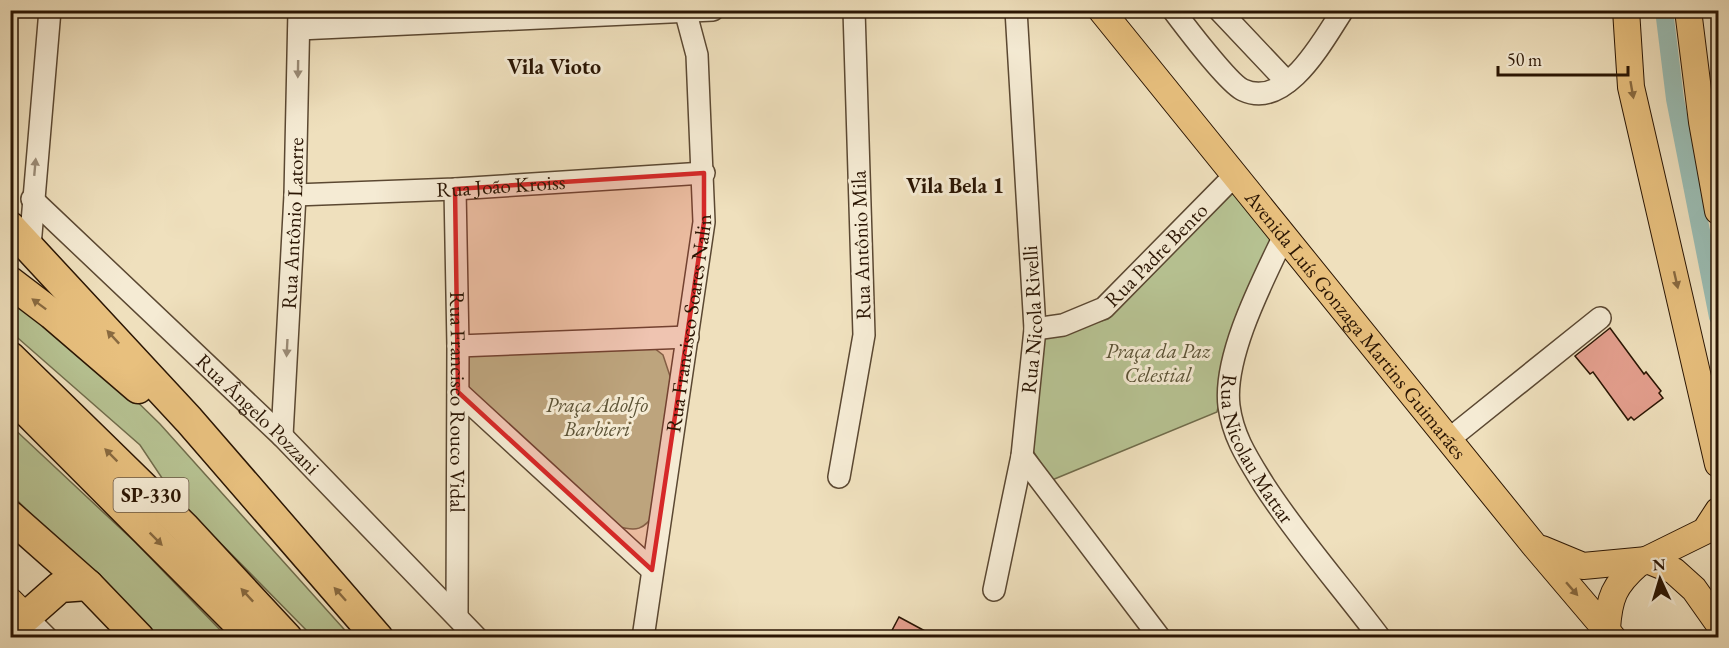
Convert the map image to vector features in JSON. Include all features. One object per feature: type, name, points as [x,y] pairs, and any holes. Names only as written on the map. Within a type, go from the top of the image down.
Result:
[{"type":"highway","points":[[20,237],[189,420],[378,638]]},
{"type":"highway","points":[[10,282],[52,314],[155,403],[295,545]]},
{"type":"highway","name":"SP-330","points":[[10,357],[184,527],[287,638]]},
{"type":"highway","name":"SP-330","points":[[10,394],[253,638]]},
{"type":"highway","points":[[10,516],[88,585],[139,638]]},
{"type":"highway","points":[[30,626],[60,588],[88,585]]},
{"type":"main road","points":[[1626,10],[1631,87],[1719,464]]},
{"type":"main road","points":[[1688,10],[1702,122],[1719,211]]},
{"type":"main road","name":"Avenida Luís Gonzaga Martins Guimarães","points":[[1103,11],[1283,238],[1534,545],[1610,633]]},
{"type":"main road","points":[[1610,633],[1610,598],[1630,571],[1705,531],[1719,511]]},
{"type":"main road","points":[[1534,545],[1583,566],[1647,560],[1674,571],[1694,589],[1719,623]]},
{"type":"street","points":[[20,237],[32,199],[50,10]]},
{"type":"street","points":[[299,20],[316,10]]},
{"type":"street","points":[[299,20],[713,10]]},
{"type":"street","name":"Rua Antônio Mila","points":[[839,477],[864,335],[854,10]]},
{"type":"street","name":"Rua Nicola Rivelli","points":[[994,590],[1022,456],[1035,329],[1016,10]]},
{"type":"street","points":[[1173,10],[1241,90],[1262,95],[1278,90],[1304,67],[1343,10]]},
{"type":"street","points":[[1219,10],[1287,82]]},
{"type":"street","name":"Rua Francisco Soares Nalin","points":[[644,638],[704,222],[704,173],[697,55],[686,11]]},
{"type":"street","name":"Rua Antônio Latorre","points":[[282,436],[295,195],[299,20]]},
{"type":"street","name":"Rua João Kroiss","points":[[295,195],[454,189],[704,173]]},
{"type":"street","name":"Rua Padre Bento","points":[[1035,329],[1063,325],[1104,308],[1234,176]]},
{"type":"street","name":"Rua Francisco Rouco Vidal","points":[[454,189],[458,346],[457,615]]},
{"type":"street","name":"Rua Ângelo Pozzani","points":[[32,199],[282,436],[477,638]]},
{"type":"street","name":"Rua Nicolau Mattar","points":[[1283,238],[1251,307],[1232,371],[1229,405],[1238,443],[1292,529],[1380,638]]},
{"type":"street","points":[[1448,440],[1600,318]]},
{"type":"street","points":[[458,346],[688,338]]},
{"type":"street","points":[[458,392],[652,570]]},
{"type":"street","points":[[1022,456],[1160,638]]},
{"type":"highlighted area","points":[[704,173],[704,222],[652,570],[458,392],[455,189]]},
{"type":"green space","name":"Praça da Paz Celestial","points":[[1232,186],[1272,242],[1238,313],[1217,412],[1052,480],[1031,448],[1043,338],[1108,319]]},
{"type":"green space","points":[[11,293],[116,381],[160,424],[351,637],[313,637],[174,496],[140,445],[11,332]]},
{"type":"green space","name":"Praça Adolfo Barbieri","points":[[654,348],[663,355],[672,382],[655,513],[647,523],[639,528],[629,529],[617,526],[461,390],[462,355]]},
{"type":"green space","points":[[10,425],[135,542],[227,637],[152,637],[11,494]]},
{"type":"building","points":[[1610,328],[1644,374],[1646,372],[1661,391],[1659,393],[1663,398],[1634,420],[1631,417],[1628,420],[1593,372],[1590,374],[1575,356]]},
{"type":"building","points":[[899,617],[938,638],[888,638]]},
{"type":"waterway","points":[[1664,10],[1675,99],[1718,317]]},
{"type":"district","name":"Vila Vioto","points":[[554,66]]},
{"type":"district","name":"Vila Bela 1","points":[[955,185]]}]
